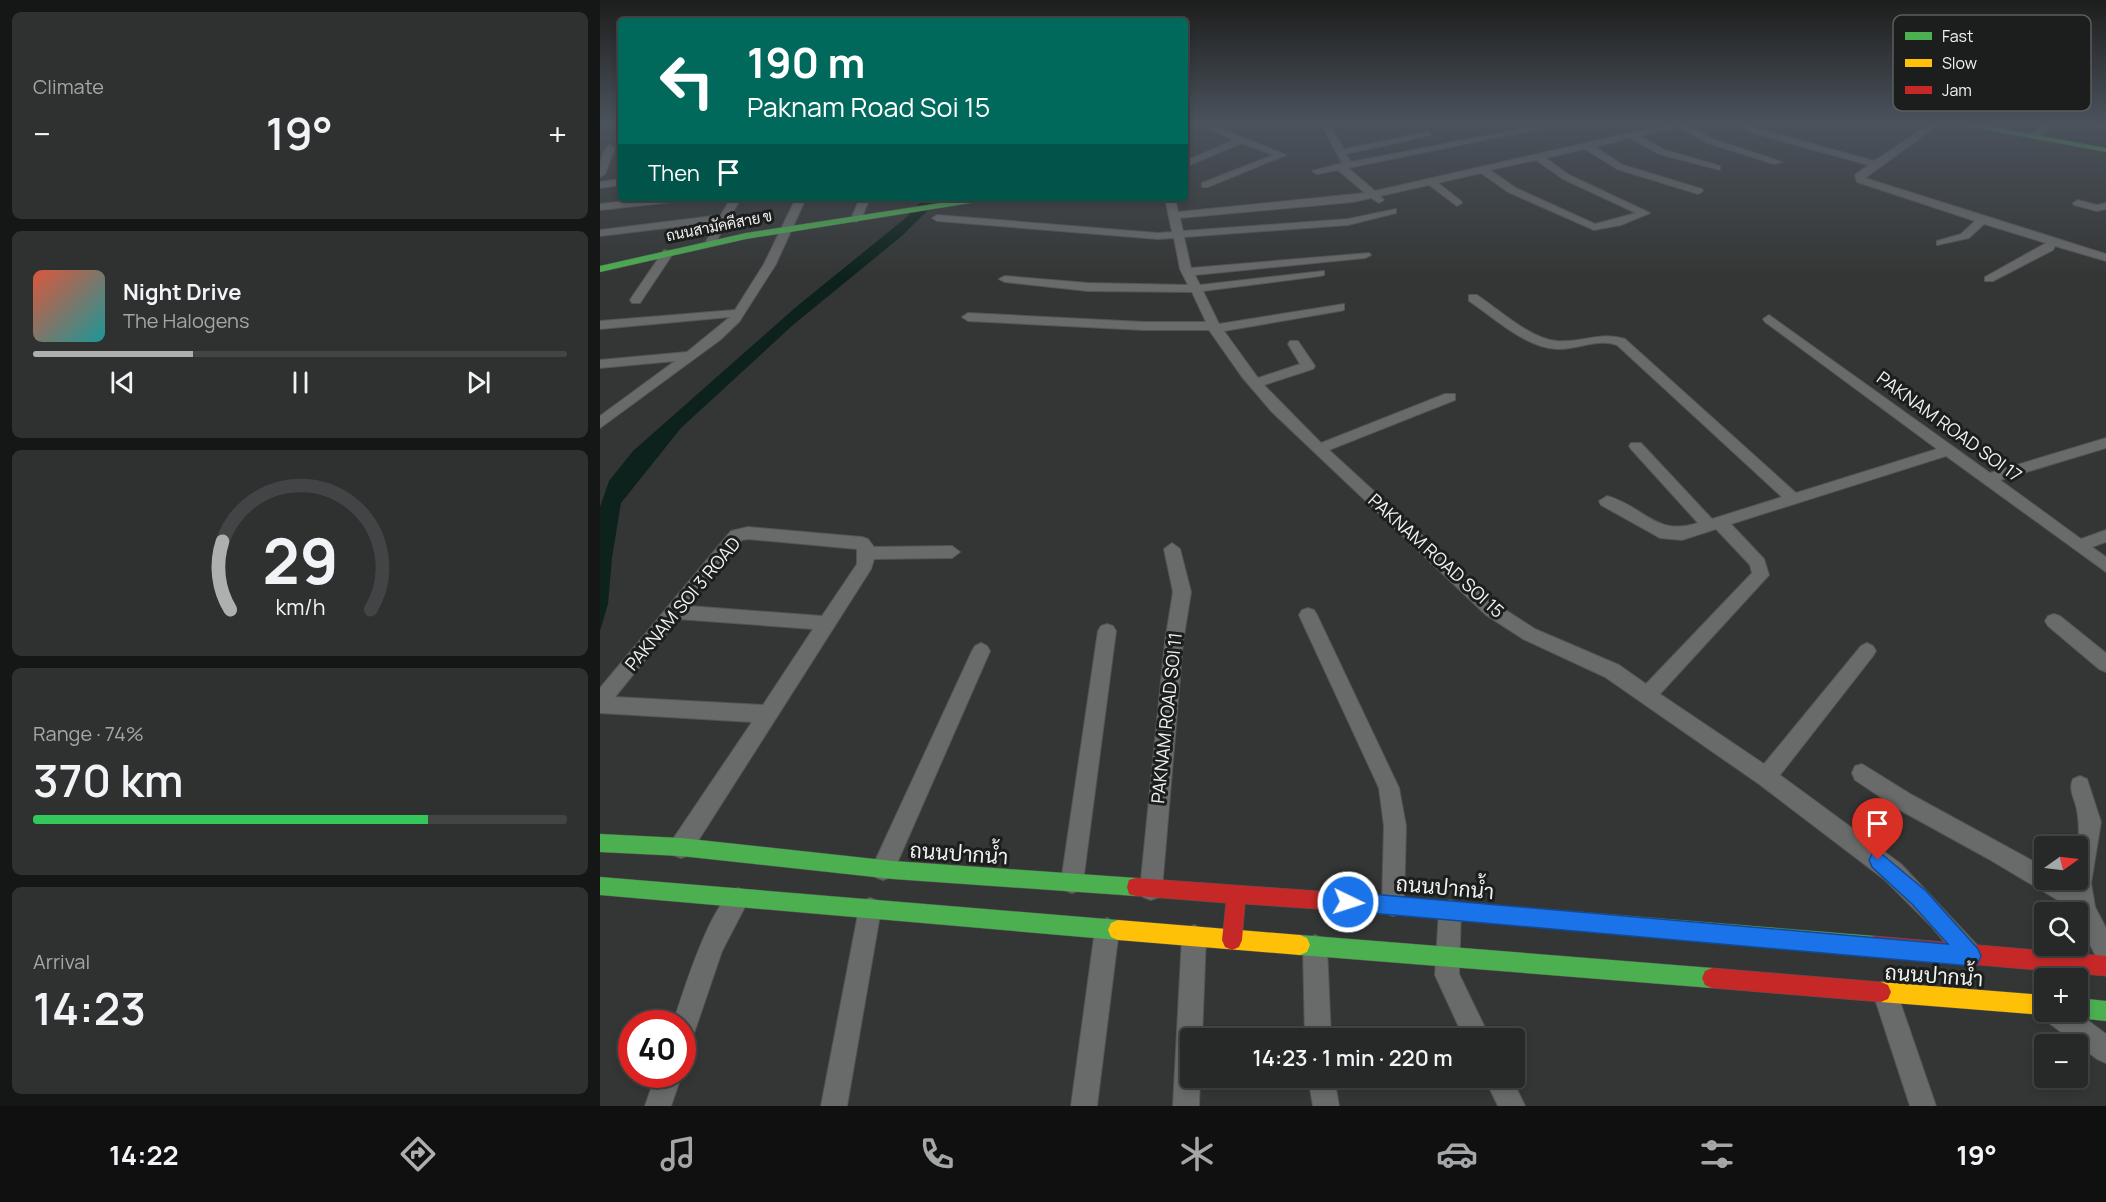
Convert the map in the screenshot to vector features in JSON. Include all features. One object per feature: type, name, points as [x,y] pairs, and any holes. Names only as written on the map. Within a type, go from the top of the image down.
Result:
[{"type":"street","points":[[1205,185],[1235,174]]},
{"type":"street","points":[[937,212],[1143,236],[1348,222],[1396,215],[1352,174]]},
{"type":"street","points":[[1172,207],[1336,201],[1462,174]]},
{"type":"street","points":[[1489,174],[1512,190],[1594,227],[1617,223],[1645,213],[1642,209],[1561,174]]},
{"type":"street","points":[[1641,174],[1698,191]]},
{"type":"street","points":[[1862,174],[1859,178],[1863,182],[2106,258]]},
{"type":"street","points":[[1430,181],[1457,202]]},
{"type":"street","points":[[600,185],[618,182]]},
{"type":"street","points":[[600,207],[655,201]]},
{"type":"street","points":[[710,243],[734,201]]},
{"type":"street","points":[[600,423],[716,337],[739,313],[788,229],[800,201]]},
{"type":"street","points":[[856,219],[865,201]]},
{"type":"street","name":"ถนนสามัคคีสาย ข","points":[[600,269],[710,243],[909,211],[937,212],[978,201]]},
{"type":"street","points":[[2079,203],[2097,208],[2106,206]]},
{"type":"street","name":"PAKNAM ROAD SOI 15","points":[[1172,207],[1187,272],[1194,289],[1215,328],[1255,384],[1277,410],[1492,610],[1529,634],[1612,671],[1766,777],[1893,872],[1939,918],[1971,956]]},
{"type":"street","points":[[600,233],[725,218]]},
{"type":"street","points":[[1941,243],[1965,236],[1982,220]]},
{"type":"street","points":[[1989,279],[2049,248],[2052,242]]},
{"type":"street","points":[[636,300],[668,252]]},
{"type":"street","points":[[1187,272],[1365,255]]},
{"type":"street","points":[[1005,279],[1088,287],[1194,289],[1320,273]]},
{"type":"street","points":[[1473,298],[1550,345],[1569,345],[1607,338],[1621,342],[1792,498]]},
{"type":"street","points":[[968,317],[1215,328],[1340,306]]},
{"type":"street","points":[[600,325],[739,313]]},
{"type":"street","name":"PAKNAM ROAD SOI 17","points":[[1769,319],[2106,566]]},
{"type":"street","points":[[1255,384],[1308,366],[1294,344]]},
{"type":"street","points":[[600,364],[690,356]]},
{"type":"street","points":[[1319,449],[1450,397]]},
{"type":"street","points":[[1987,479],[2106,443]]},
{"type":"street","points":[[1636,446],[1758,563],[1761,575],[1647,695]]},
{"type":"street","points":[[1607,501],[1666,534],[1682,534],[1947,451]]},
{"type":"street","name":"PAKNAM SOI 3 ROAD","points":[[600,704],[734,538],[743,533],[861,543],[867,553]]},
{"type":"street","points":[[2078,546],[2106,536]]},
{"type":"street","name":"PAKNAM ROAD SOI 11","points":[[1151,889],[1174,642],[1182,592],[1172,549]]},
{"type":"street","points":[[681,847],[865,565],[867,553],[952,552]]},
{"type":"street","points":[[674,612],[827,623]]},
{"type":"street","points":[[1308,615],[1389,788],[1395,826],[1393,905]]},
{"type":"street","points":[[2054,621],[2106,664]]},
{"type":"street","points":[[1072,882],[1107,631]]},
{"type":"street","points":[[883,869],[981,651]]},
{"type":"street","points":[[1766,777],[1867,651]]},
{"type":"street","points":[[600,704],[767,714]]},
{"type":"street","points":[[1862,773],[1905,802],[1995,850],[2082,902]]},
{"type":"street","points":[[2080,786],[2100,813],[2103,831],[2088,859],[2082,881],[2082,902]]},
{"type":"street","name":"ถนนปากน้ำ","points":[[600,843],[681,847],[883,869],[1393,905],[2106,966]]},
{"type":"street","name":"ถนนปากน้ำ","points":[[600,886],[1107,930],[2034,1004]]},
{"type":"street","points":[[1232,940],[1236,895]]},
{"type":"street","points":[[690,1010],[723,920],[738,899]]},
{"type":"street","points":[[834,1106],[870,909]]},
{"type":"street","points":[[1450,911],[1446,957],[1450,983],[1473,1028]]},
{"type":"street","points":[[2088,914],[2106,952]]},
{"type":"street","points":[[1084,1106],[1107,930]]},
{"type":"street","points":[[1186,1106],[1194,937]]},
{"type":"street","points":[[1315,947],[1318,1028]]},
{"type":"street","points":[[1885,993],[1923,1106]]},
{"type":"street","points":[[2088,1009],[2106,1011]]},
{"type":"street","points":[[2069,1022],[2106,1050]]},
{"type":"street","points":[[658,1106],[664,1088]]},
{"type":"street","points":[[1324,1088],[1326,1106]]},
{"type":"street","points":[[1503,1088],[1512,1106]]},
{"type":"shaded area","points":[[921,201],[937,201],[903,235],[793,325],[681,428],[621,503],[612,558],[608,604],[600,631],[600,507],[609,481],[633,451],[796,307],[908,216]]},
{"type":"traffic: fast","points":[[600,269],[746,236],[970,201]]},
{"type":"traffic: fast","points":[[600,843],[681,847],[893,870],[1136,887]]},
{"type":"traffic: fast","points":[[600,886],[1118,930]]},
{"type":"traffic: fast","points":[[1360,903],[1874,946]]},
{"type":"traffic: fast","points":[[1300,945],[1712,978]]},
{"type":"traffic: fast","points":[[2088,1009],[2106,1011]]},
{"type":"traffic: slow","points":[[1118,930],[1300,945]]},
{"type":"traffic: slow","points":[[1881,992],[2034,1004]]},
{"type":"traffic: jam","points":[[1136,887],[1360,903]]},
{"type":"traffic: jam","points":[[1232,940],[1236,895]]},
{"type":"traffic: jam","points":[[1874,946],[2106,966]]},
{"type":"traffic: jam","points":[[1712,978],[1881,992]]},
{"type":"route","points":[[1348,902],[1971,956],[1919,897],[1878,860]]}]
